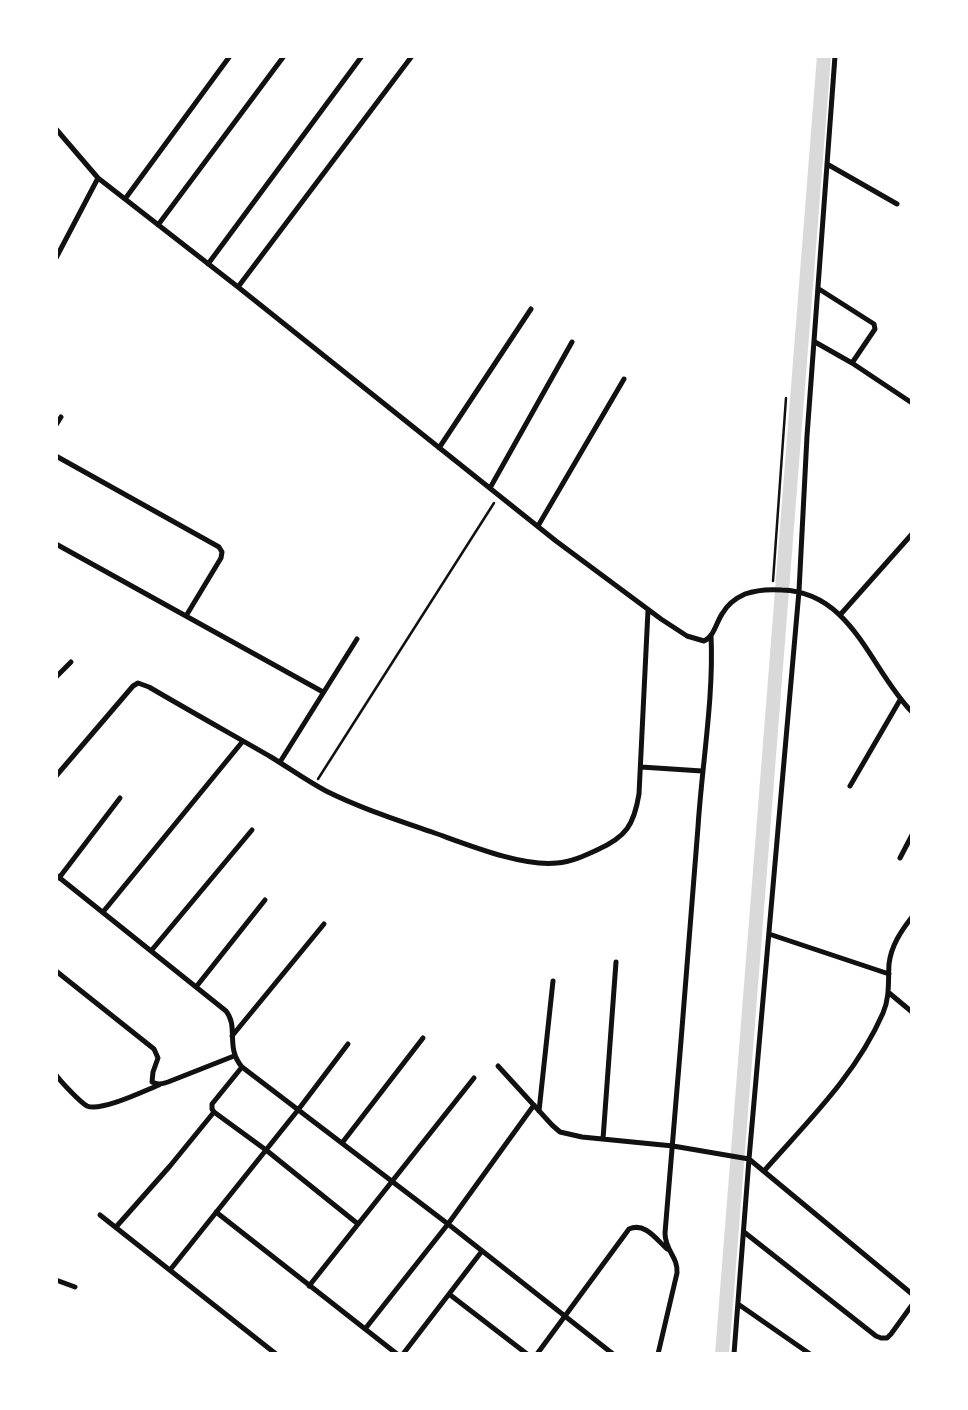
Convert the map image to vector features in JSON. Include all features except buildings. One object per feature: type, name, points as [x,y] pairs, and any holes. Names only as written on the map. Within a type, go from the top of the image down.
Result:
[{"type":"street","points":[[125,199],[230,56]]},
{"type":"street","points":[[158,225],[284,56]]},
{"type":"street","points":[[208,264],[362,56]]},
{"type":"street","points":[[238,287],[412,56]]},
{"type":"street","points":[[734,1354],[749,1159],[799,592],[835,56]]},
{"type":"street","points":[[56,128],[98,178],[238,287],[499,496],[648,610],[693,639],[704,641],[709,639],[722,612],[734,600],[757,590],[790,590],[799,592],[821,601],[840,615],[856,632],[900,700],[912,712]]},
{"type":"street","points":[[827,164],[897,204]]},
{"type":"street","points":[[56,258],[98,178]]},
{"type":"street","points":[[819,289],[874,324],[875,329],[852,363]]},
{"type":"street","points":[[439,448],[531,308]]},
{"type":"street","points":[[490,488],[572,342]]},
{"type":"street","points":[[815,342],[852,363],[912,403]]},
{"type":"street","points":[[538,526],[624,379]]},
{"type":"street","points":[[56,425],[60,417]]},
{"type":"street","points":[[56,456],[219,546],[222,552],[221,558],[186,616]]},
{"type":"street","points":[[840,615],[912,534]]},
{"type":"street","points":[[56,544],[324,692]]},
{"type":"street","points":[[56,776],[133,686],[138,683],[149,687],[315,784],[366,809],[450,838],[523,860],[555,864],[569,862],[612,843],[631,825],[636,813],[640,794],[648,610]]},
{"type":"street","points":[[668,1250],[665,1233],[702,771],[712,672],[711,635]]},
{"type":"street","points":[[280,762],[357,639]]},
{"type":"street","points":[[56,677],[71,662]]},
{"type":"street","points":[[850,786],[900,700]]},
{"type":"street","points":[[103,912],[242,741]]},
{"type":"street","points":[[641,767],[702,771]]},
{"type":"street","points":[[120,798],[58,876],[230,1016],[234,1056],[242,1067],[448,1224],[613,1354]]},
{"type":"street","points":[[151,951],[252,830]]},
{"type":"street","points":[[900,858],[912,835]]},
{"type":"street","points":[[196,987],[265,900]]},
{"type":"street","points":[[764,1171],[847,1076],[873,1034],[884,1010],[888,992],[892,950],[896,939],[912,917]]},
{"type":"street","points":[[232,1036],[324,924]]},
{"type":"street","points":[[769,934],[889,974]]},
{"type":"street","points":[[603,1139],[616,962]]},
{"type":"street","points":[[56,971],[154,1049],[158,1058],[152,1072],[152,1082],[162,1084]]},
{"type":"street","points":[[539,1111],[553,980]]},
{"type":"street","points":[[888,992],[912,1012]]},
{"type":"street","points":[[342,1143],[423,1038]]},
{"type":"street","points":[[170,1270],[298,1110],[348,1044]]},
{"type":"street","points":[[56,1075],[78,1099],[92,1107],[103,1106],[234,1056]]},
{"type":"street","points":[[498,1066],[552,1126],[560,1132],[582,1137],[673,1146],[749,1159],[910,1292],[912,1286]]},
{"type":"street","points":[[242,1067],[212,1104],[214,1112],[266,1150],[358,1224]]},
{"type":"street","points":[[310,1286],[474,1078]]},
{"type":"street","points":[[365,1329],[448,1224],[534,1105]]},
{"type":"street","points":[[116,1228],[214,1112]]},
{"type":"street","points":[[216,1212],[398,1354]]},
{"type":"street","points":[[100,1215],[276,1354]]},
{"type":"street","points":[[537,1354],[630,1229],[635,1226],[642,1227],[668,1250],[676,1260],[677,1273],[658,1354]]},
{"type":"street","points":[[744,1232],[876,1336],[887,1338],[912,1306]]},
{"type":"street","points":[[403,1354],[482,1251]]},
{"type":"street","points":[[56,1280],[75,1287]]},
{"type":"street","points":[[450,1294],[527,1354]]},
{"type":"street","points":[[738,1304],[810,1354]]},
{"type":"path","points":[[772,590],[786,398]]},
{"type":"path","points":[[315,784],[499,496]]},
{"type":"waterway","points":[[722,1354],[824,56]]}]
